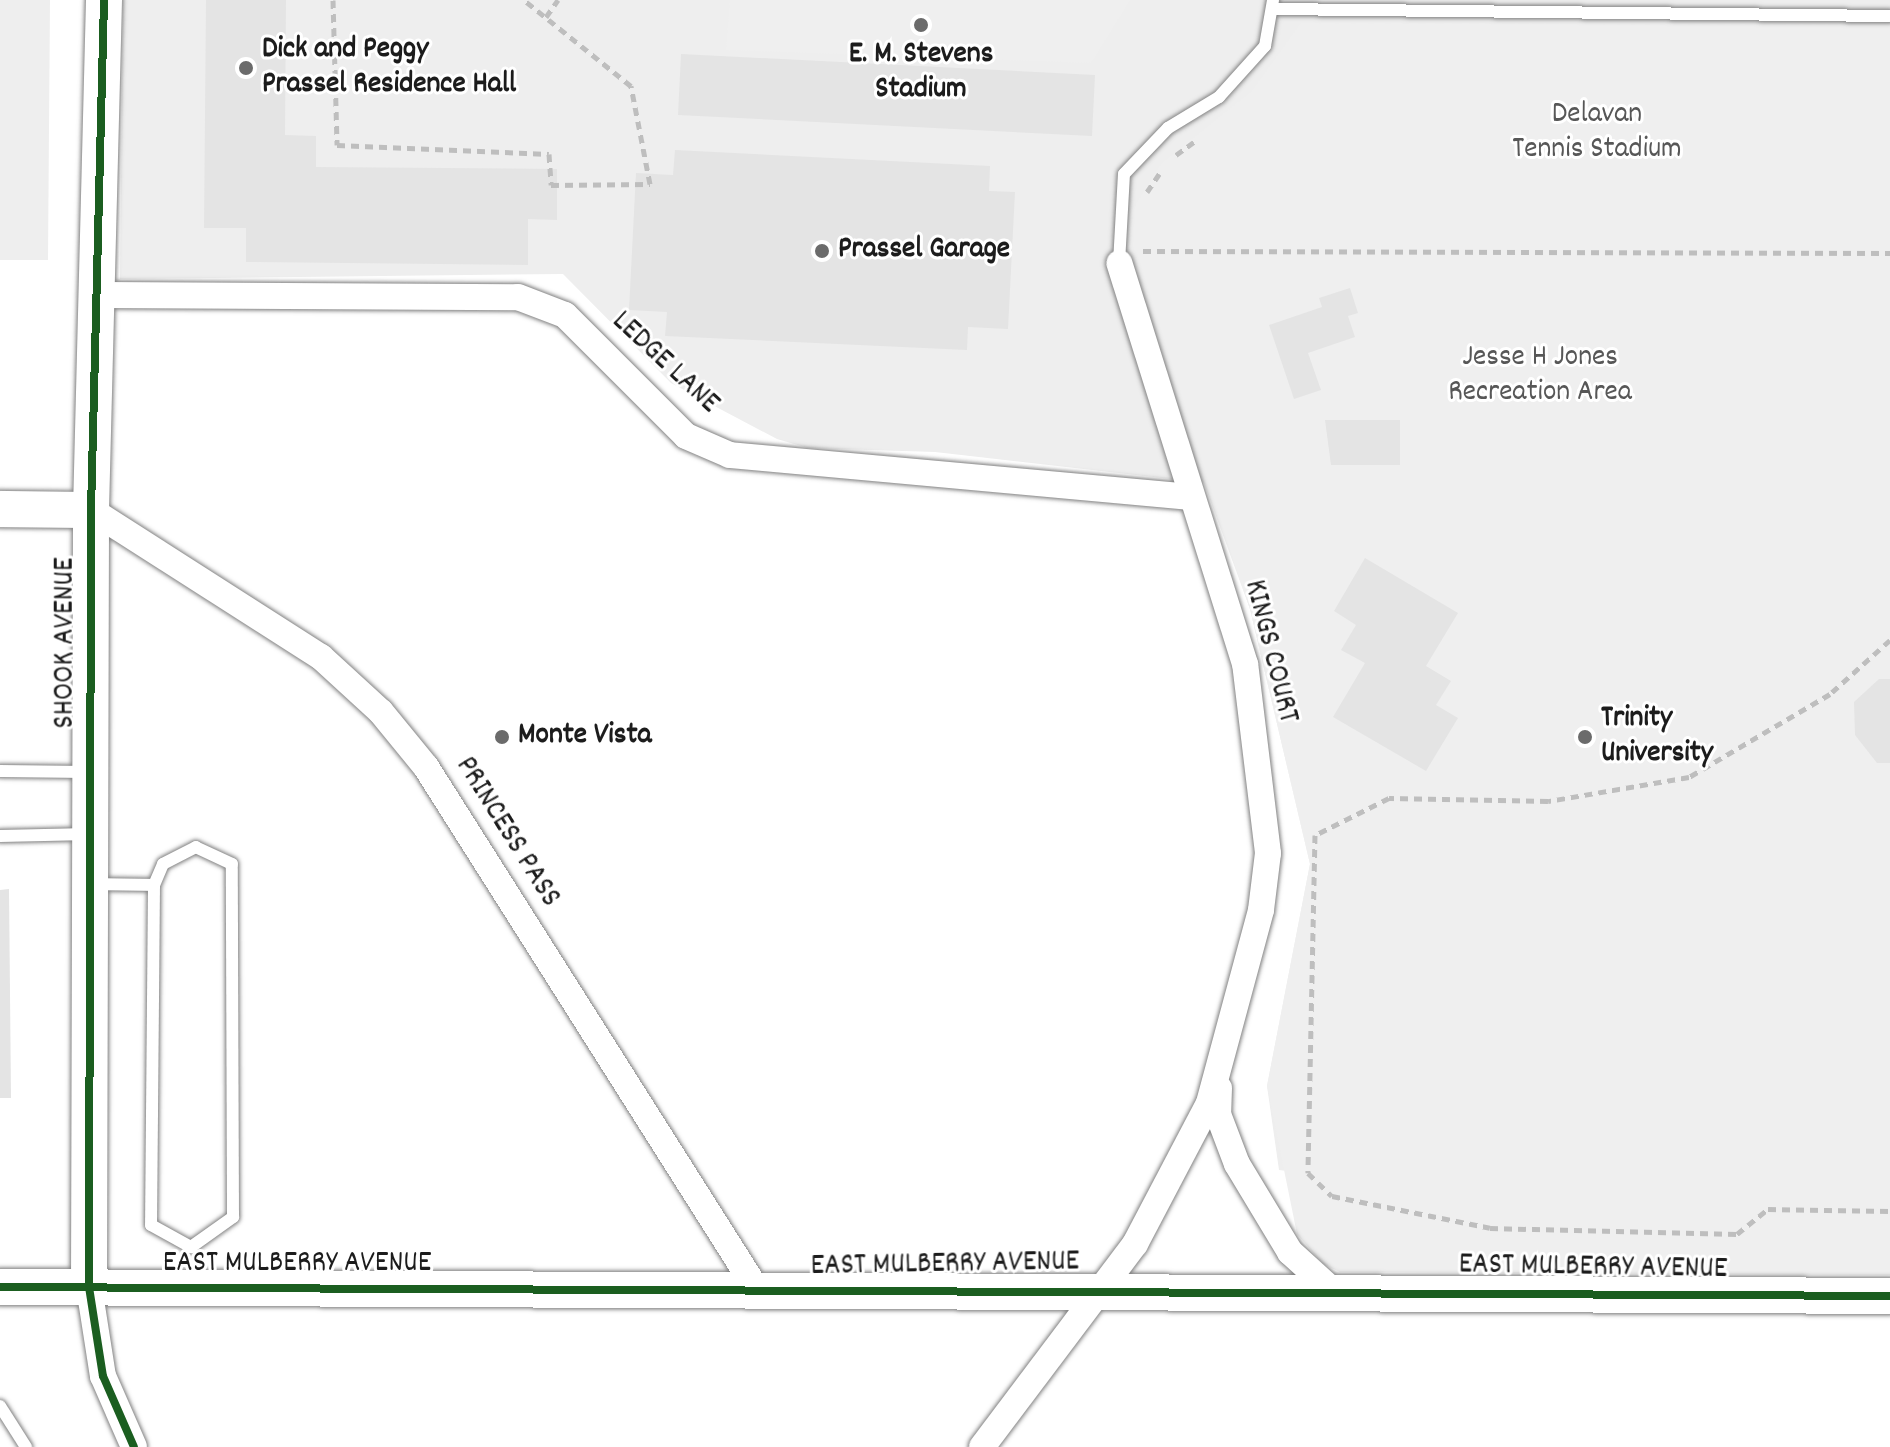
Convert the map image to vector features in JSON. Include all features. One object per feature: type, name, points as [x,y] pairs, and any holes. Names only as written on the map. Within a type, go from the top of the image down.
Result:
[{"type":"street","name":"SHOOK AVENUE","points":[[89,1287],[91,510],[101,295],[104,0]]},
{"type":"street","name":"KINGS COURT","points":[[982,1447],[1098,1288],[1135,1244],[1209,1103],[1261,910],[1268,853],[1245,664],[1189,497],[1123,257]]},
{"type":"street","name":"LEDGE LANE","points":[[101,295],[518,297],[565,315],[686,436],[730,455],[1189,497]]},
{"type":"street","points":[[0,509],[91,510]]},
{"type":"street","name":"PRINCESS PASS","points":[[91,510],[321,657],[381,712],[426,767],[759,1293]]},
{"type":"street","name":"KINGS COURT","points":[[1221,1066],[1218,1114],[1237,1164],[1290,1252],[1333,1291]]},
{"type":"street","name":"EAST MULBERRY AVENUE","points":[[0,1287],[759,1293],[1098,1288],[1890,1296]]},
{"type":"street","points":[[89,1287],[103,1376],[134,1447]]},
{"type":"lane","points":[[1123,257],[1124,174],[1168,128],[1219,97],[1265,46],[1273,5],[1890,16]]},
{"type":"lane","points":[[0,771],[91,772]]},
{"type":"lane","points":[[0,836],[91,834]]},
{"type":"lane","points":[[196,847],[232,864],[233,1217],[191,1247],[151,1225],[154,885],[163,864],[196,847]]},
{"type":"lane","points":[[90,884],[154,885]]},
{"type":"lane","points":[[0,1406],[26,1447]]},
{"type":"path","points":[[333,0],[337,145],[549,154],[551,185],[650,184],[631,86],[524,0]]},
{"type":"path","points":[[546,17],[558,0]]},
{"type":"path","points":[[1141,202],[1163,166],[1208,131]]},
{"type":"path","points":[[1123,257],[1890,253]]},
{"type":"path","points":[[1890,640],[1830,694],[1689,777],[1548,801],[1389,798],[1315,835],[1308,1173],[1332,1196],[1490,1228],[1737,1234],[1768,1209],[1890,1211]]},
{"type":"shaded area","points":[[0,0],[50,0],[48,260],[0,260]]},
{"type":"shaded area","name":"Jesse H Jones Recreation Area","points":[[123,0],[1890,0],[1890,1250],[1279,1170],[1267,1086],[1310,864],[1250,609],[1206,483],[935,452],[808,448],[777,439],[671,383],[563,274],[120,279]]},
{"type":"green space","name":"E. M. Stevens Stadium","points":[[730,0],[1130,0],[1091,63],[726,50]]},
{"type":"green space","name":"Jesse H Jones Recreation Area","points":[[1301,23],[1890,25],[1890,1275],[1340,1272],[1323,1264],[1297,1234],[1267,1086],[1310,864],[1250,609],[1127,272],[1123,241],[1131,212],[1161,164],[1252,91]]},
{"type":"building","name":"Dick and Peggy Prassel Residence Hall","points":[[206,0],[286,0],[285,135],[316,136],[316,167],[557,169],[557,220],[528,219],[528,265],[246,262],[246,228],[204,228]]},
{"type":"building","points":[[681,54],[1095,75],[1092,136],[678,115]]},
{"type":"building","name":"Prassel Garage","points":[[675,150],[990,166],[989,191],[1015,192],[1008,329],[968,327],[967,350],[665,336],[667,312],[629,310],[636,173],[673,175]]},
{"type":"building","points":[[1350,288],[1358,313],[1348,316],[1355,337],[1308,353],[1321,390],[1294,399],[1269,325],[1322,307],[1319,298]]},
{"type":"building","points":[[1325,420],[1400,420],[1400,465],[1331,465]]},
{"type":"building","points":[[1365,558],[1458,613],[1426,666],[1451,681],[1436,705],[1458,718],[1426,771],[1333,717],[1365,663],[1341,650],[1356,625],[1334,611]]},
{"type":"building","points":[[1879,679],[1890,679],[1890,763],[1877,763],[1855,735],[1854,702]]},
{"type":"building","points":[[9,889],[11,1098],[0,1098],[0,890]]},
{"type":"cycle path","points":[[104,0],[91,510],[89,1287],[103,1376],[134,1447]]},
{"type":"cycle path","points":[[0,1287],[1890,1296]]},
{"type":"place","name":"E. M. Stevens Stadium","points":[[921,25]]},
{"type":"place","name":"Dick and Peggy Prassel Residence Hall","points":[[246,68]]},
{"type":"place","name":"Prassel Garage","points":[[822,251]]},
{"type":"place","name":"Monte Vista","points":[[502,737]]},
{"type":"place","name":"Trinity University","points":[[1585,737]]},
{"type":"park label","name":"Delavan Tennis Stadium","points":[[1597,133]]}]
